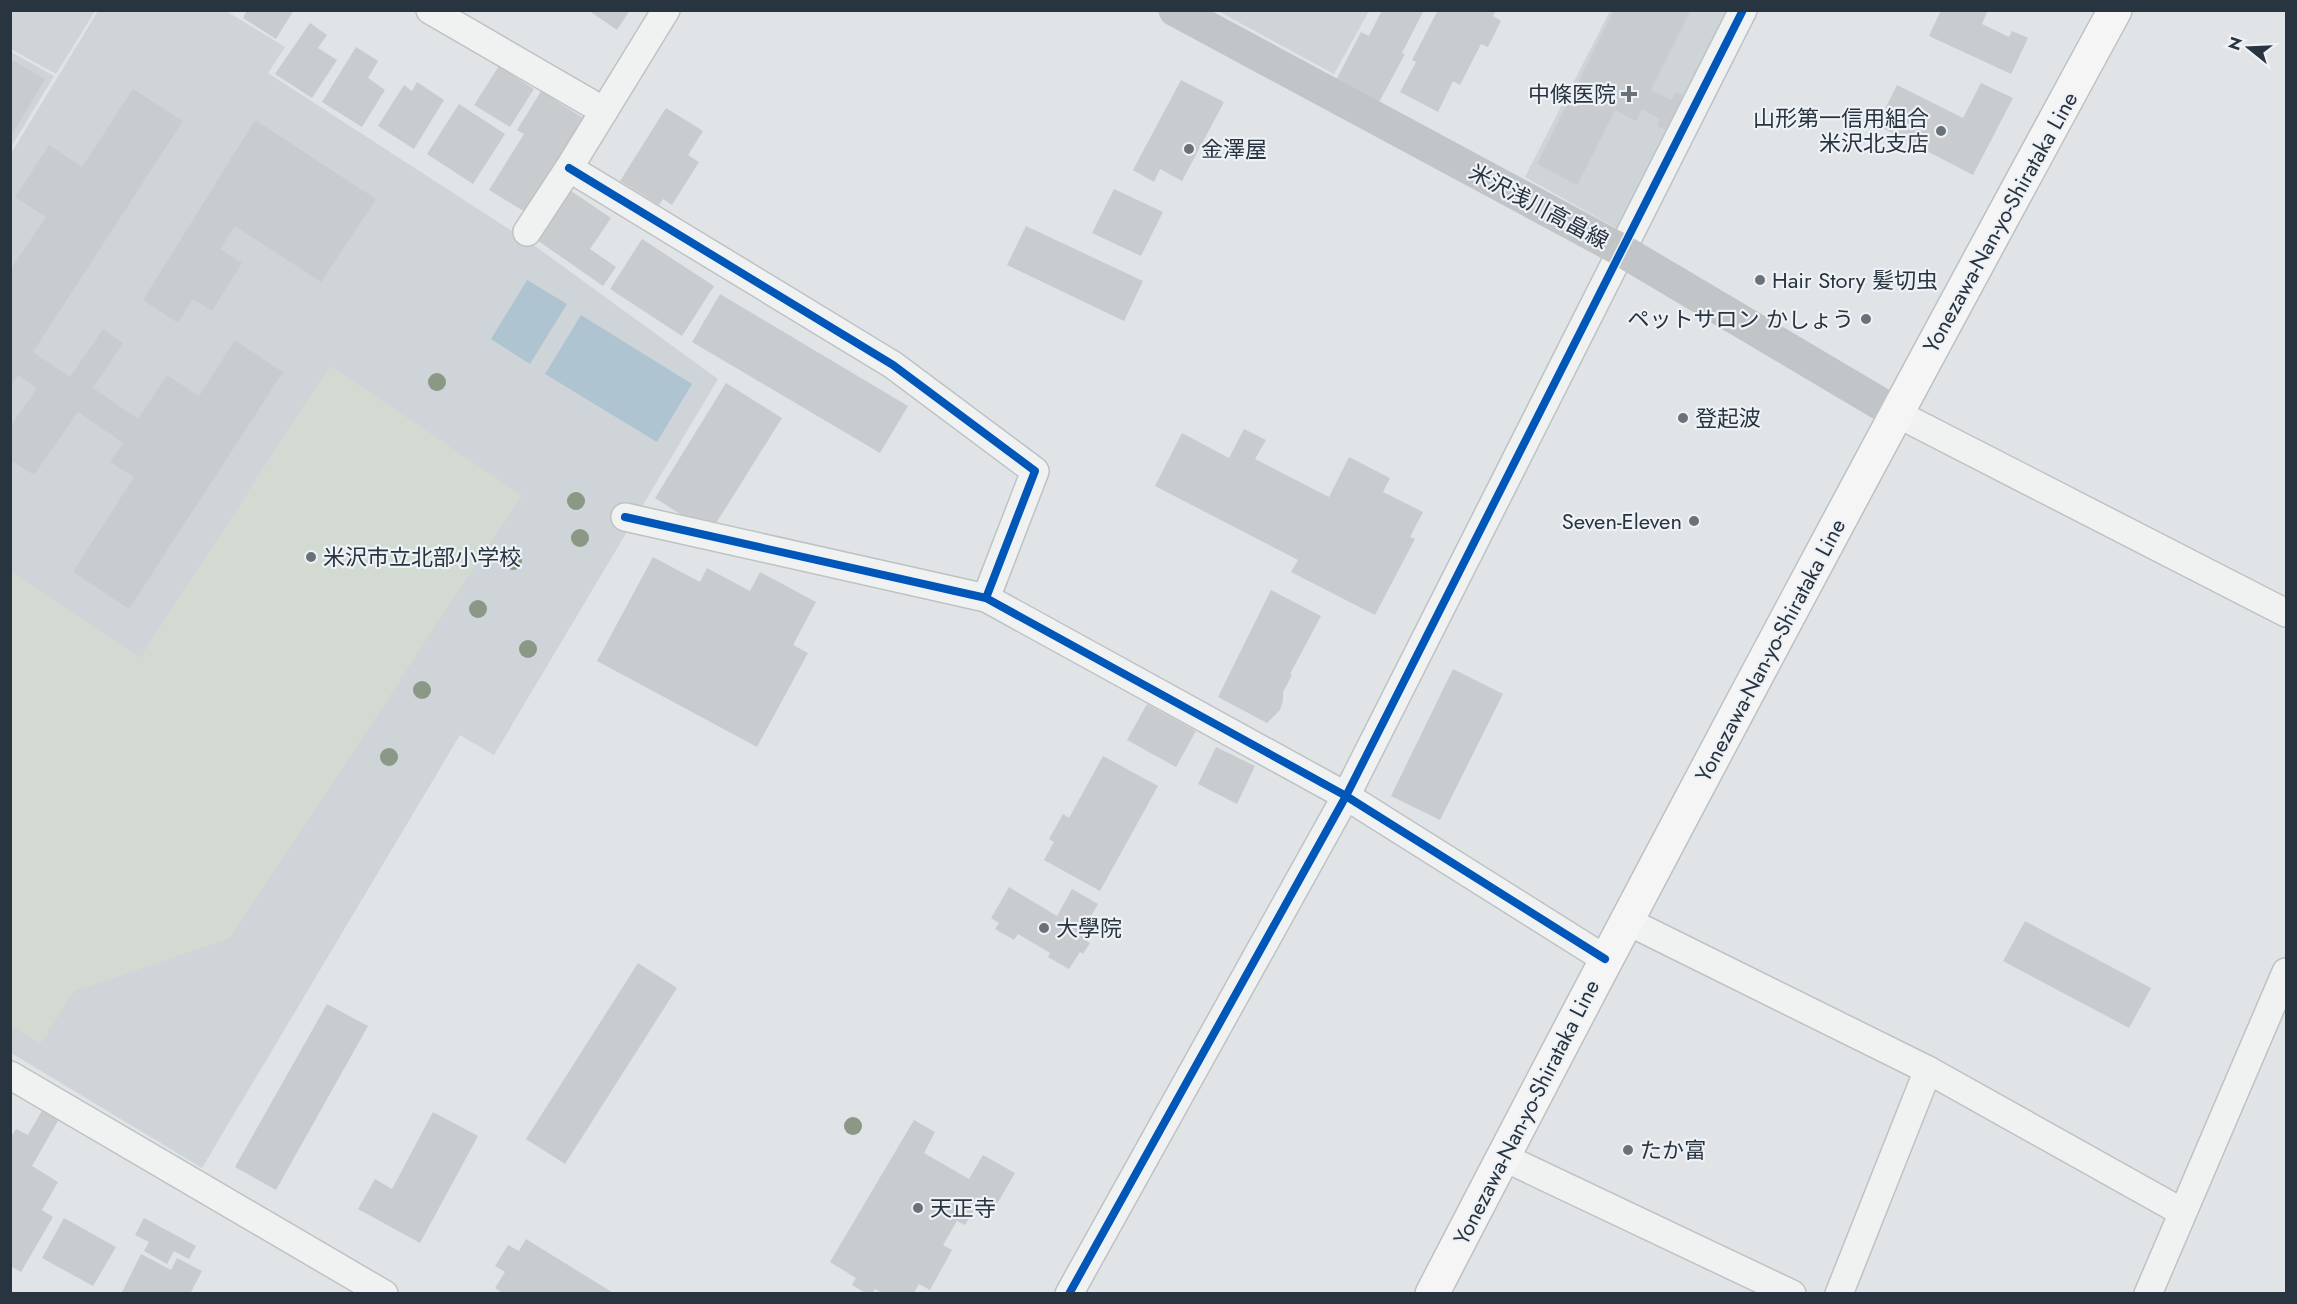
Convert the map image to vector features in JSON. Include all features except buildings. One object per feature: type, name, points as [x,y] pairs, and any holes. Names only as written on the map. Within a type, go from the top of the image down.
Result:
[{"type":"main road","name":"米沢浅川高畠線","points":[[1175,10],[1621,250],[1896,413]]},
{"type":"main road","name":"Yonezawa-Nan-yo-Shirataka Line","points":[[1432,1293],[1605,959],[1896,413],[2115,10]]},
{"type":"street","points":[[430,10],[604,111]]},
{"type":"street","points":[[527,231],[570,168],[666,10]]},
{"type":"street","points":[[1069,1293],[1346,796],[1743,10]]},
{"type":"street","points":[[570,168],[893,364],[1035,471],[986,598]]},
{"type":"street","points":[[1896,413],[2286,613]]},
{"type":"street","points":[[625,517],[986,598],[1346,796],[1605,959]]},
{"type":"street","points":[[1627,921],[1928,1070],[2182,1212]]},
{"type":"street","points":[[2148,1293],[2286,972]]},
{"type":"street","points":[[1839,1293],[1928,1070]]},
{"type":"street","points":[[10,1075],[384,1293]]},
{"type":"street","points":[[1503,1157],[1792,1293]]},
{"type":"shaded area","points":[[11,10],[95,11],[56,74],[11,49]]},
{"type":"shaded area","points":[[1369,10],[1334,74],[1218,11]]},
{"type":"shaded area","name":"米沢市立北部小学校","points":[[98,11],[226,11],[285,47],[268,73],[535,246],[718,379],[494,755],[460,735],[202,1168],[11,1053],[10,155]]},
{"type":"shaded area","name":"中條医院","points":[[1610,11],[1734,11],[1618,229],[1525,177]]},
{"type":"shaded area","points":[[11,52],[54,76],[11,147]]},
{"type":"shaded area","points":[[330,366],[522,495],[230,938],[75,991],[40,1044],[11,1026],[11,572],[140,658]]},
{"type":"water","points":[[527,280],[567,304],[530,364],[491,339]]},
{"type":"water","points":[[581,315],[692,384],[657,442],[545,374]]},
{"type":"cycle path","points":[[1069,1294],[1346,796],[1743,10]]},
{"type":"cycle path","points":[[569,168],[893,365],[1035,471],[986,598]]},
{"type":"cycle path","points":[[625,517],[986,598],[1346,796],[1605,959]]},
{"type":"place","name":"中條医院","points":[[1629,94]]},
{"type":"place","name":"山形第一信用組合 米沢北支店","points":[[1941,131]]},
{"type":"place","name":"金澤屋","points":[[1189,149]]},
{"type":"place","name":"Hair Story 髪切虫","points":[[1760,280]]},
{"type":"place","name":"ペットサロン かしょう","points":[[1866,319]]},
{"type":"place","name":"登起波","points":[[1683,418]]},
{"type":"place","name":"Seven-Eleven","points":[[1694,521]]},
{"type":"place","name":"米沢市立北部小学校","points":[[311,557]]},
{"type":"place","name":"大學院","points":[[1044,928]]},
{"type":"place","name":"たか富","points":[[1628,1150]]},
{"type":"place","name":"天正寺","points":[[918,1208]]}]
